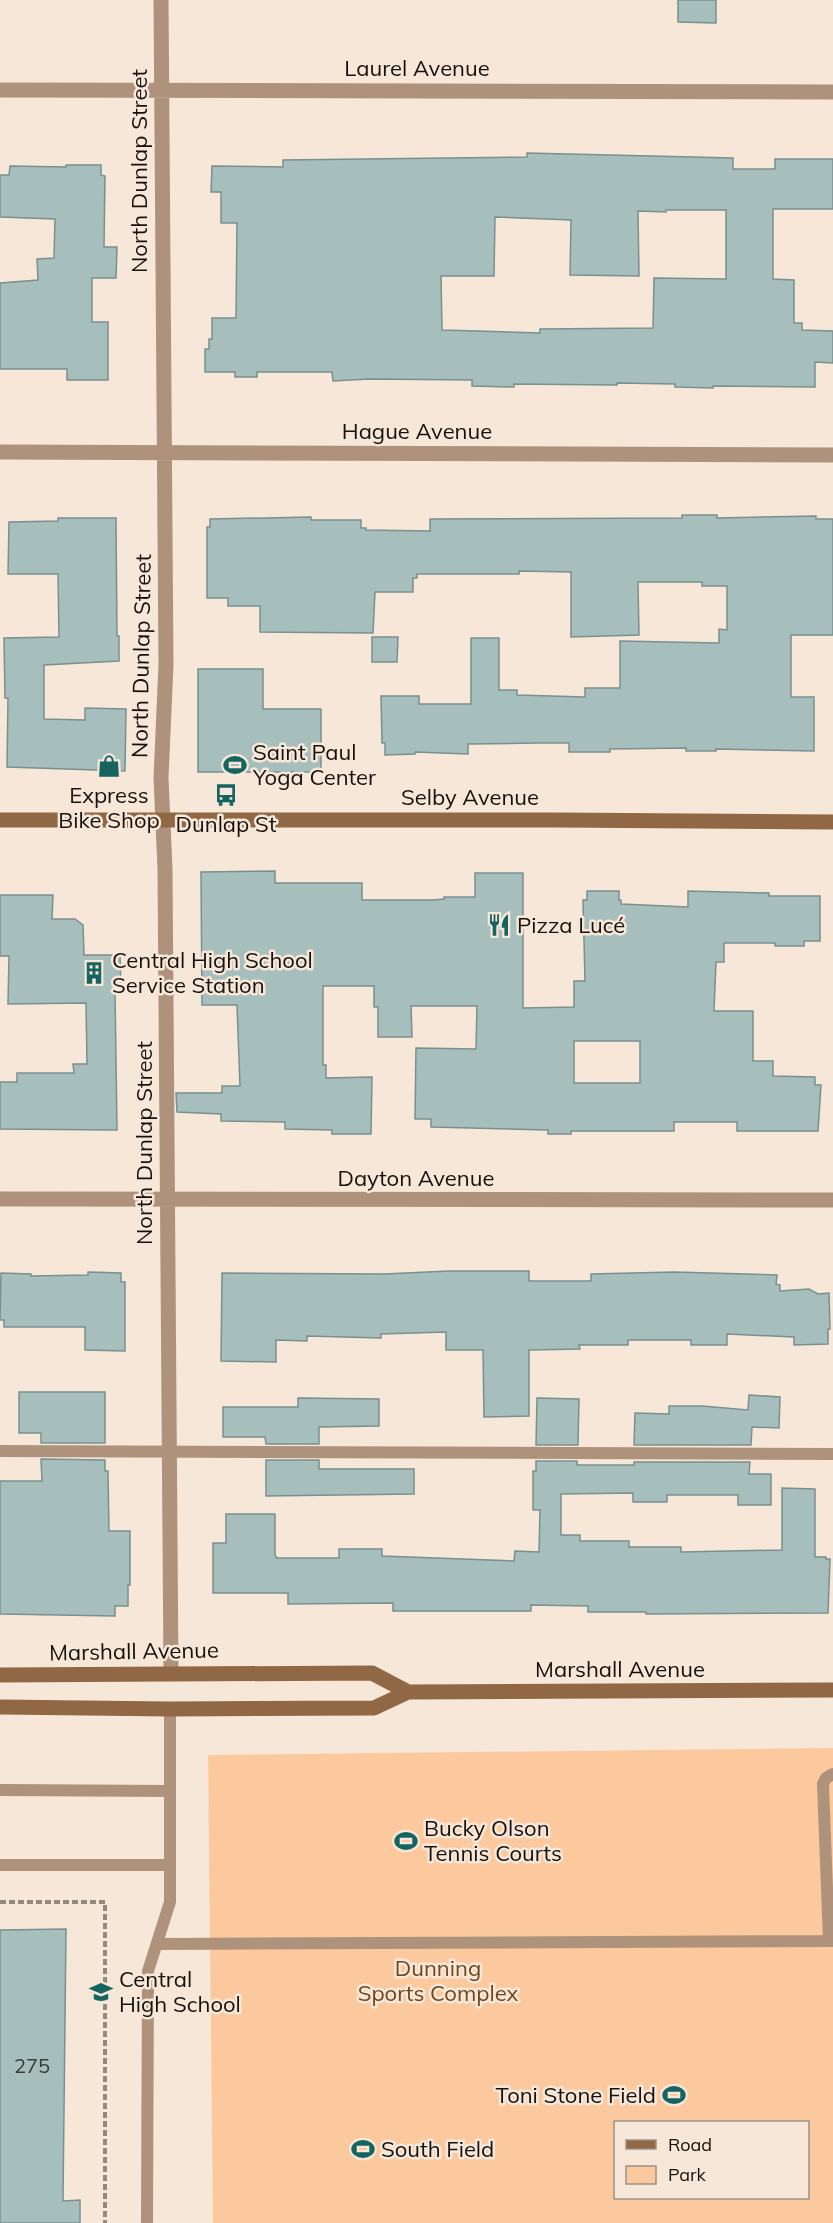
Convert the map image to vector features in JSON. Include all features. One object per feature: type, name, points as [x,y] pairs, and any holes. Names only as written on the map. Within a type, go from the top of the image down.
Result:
[{"type":"street","name":"North Dunlap Street","points":[[161,0],[166,665],[161,778],[164,821],[171,1673]]},
{"type":"street","name":"Laurel Avenue","points":[[0,90],[833,92]]},
{"type":"street","name":"Hague Avenue","points":[[0,452],[833,455]]},
{"type":"street","name":"Selby Avenue","points":[[0,820],[833,822]]},
{"type":"street","name":"Dayton Avenue","points":[[0,1200],[833,1200]]},
{"type":"street","name":"Marshall Avenue","points":[[0,1675],[372,1672],[408,1692]]},
{"type":"street","name":"Marshall Avenue","points":[[0,1707],[374,1708],[408,1692],[833,1690]]},
{"type":"lane","points":[[0,1451],[833,1454]]},
{"type":"lane","points":[[147,2223],[148,1971],[170,1902],[170,1709]]},
{"type":"lane","points":[[158,1944],[831,1941],[823,1784],[826,1778],[833,1774]]},
{"type":"lane","points":[[0,1790],[170,1791]]},
{"type":"lane","points":[[0,1865],[170,1865]]},
{"type":"path","points":[[0,1902],[105,1902],[105,2223]]},
{"type":"green space","name":"Dunning Sports Complex","points":[[833,1748],[833,2223],[213,2223],[208,1755]]},
{"type":"building","points":[[678,0],[716,0],[716,23],[678,22]]},
{"type":"building","points":[[527,153],[733,158],[733,169],[775,169],[775,159],[833,159],[833,209],[773,209],[773,279],[794,280],[794,323],[802,323],[802,330],[833,331],[833,363],[815,362],[815,387],[713,386],[713,388],[675,387],[675,384],[617,383],[617,385],[472,386],[472,380],[333,381],[332,372],[257,372],[257,377],[235,377],[235,372],[205,372],[205,349],[209,349],[209,339],[212,339],[212,318],[236,318],[237,223],[221,223],[221,192],[211,192],[212,166],[283,167],[283,160],[527,157]],"holes":[[[726,210],[726,279],[654,278],[653,328],[540,329],[540,333],[442,330],[441,276],[494,276],[495,217],[571,220],[570,275],[639,276],[638,211]]]},
{"type":"building","points":[[66,165],[101,165],[101,175],[105,176],[104,247],[117,247],[116,278],[92,278],[92,322],[108,322],[108,380],[67,380],[67,369],[0,369],[0,283],[38,280],[37,259],[54,258],[55,219],[0,217],[0,175],[9,175],[10,166],[66,167]]},
{"type":"building","points":[[682,515],[717,515],[717,518],[816,516],[816,519],[833,519],[833,635],[791,635],[791,697],[814,697],[814,751],[716,749],[716,751],[686,751],[686,748],[569,752],[569,743],[538,743],[468,744],[468,754],[415,752],[415,754],[385,755],[385,743],[382,743],[381,696],[419,696],[419,704],[471,704],[471,638],[499,638],[499,690],[517,690],[517,695],[585,697],[585,688],[620,688],[620,641],[719,643],[719,629],[727,630],[727,586],[702,586],[702,582],[638,582],[639,635],[571,637],[571,572],[417,574],[417,578],[413,578],[413,592],[375,592],[373,633],[260,632],[260,606],[228,606],[228,598],[207,598],[207,527],[210,527],[210,519],[311,517],[311,520],[361,520],[361,528],[366,528],[366,530],[430,531],[430,519],[682,518]]},
{"type":"building","points":[[58,518],[116,518],[119,661],[44,665],[44,719],[85,720],[85,708],[126,709],[125,771],[7,767],[8,698],[5,698],[4,638],[59,637],[58,574],[8,574],[9,522],[58,521]]},
{"type":"building","points":[[372,637],[398,637],[397,662],[372,662]]},
{"type":"building","points":[[198,669],[263,669],[263,709],[321,709],[321,772],[198,772]]},
{"type":"building","points":[[275,871],[275,883],[362,883],[362,900],[433,900],[444,899],[444,897],[475,897],[475,873],[523,873],[523,1008],[574,1007],[574,981],[585,981],[583,900],[587,900],[587,891],[619,891],[621,904],[688,907],[688,891],[769,893],[769,896],[820,896],[820,941],[804,941],[804,946],[775,946],[775,943],[724,943],[724,962],[716,962],[714,1011],[753,1011],[753,1061],[773,1061],[773,1076],[815,1077],[815,1085],[821,1085],[818,1131],[737,1131],[737,1122],[674,1122],[674,1131],[571,1131],[571,1134],[548,1134],[548,1130],[431,1127],[431,1119],[415,1119],[416,1048],[476,1049],[477,1006],[411,1006],[412,1037],[378,1037],[378,1007],[374,1007],[374,986],[323,986],[323,1065],[326,1065],[326,1078],[372,1077],[371,1134],[332,1134],[332,1130],[285,1129],[285,1122],[221,1121],[221,1114],[177,1112],[176,1093],[222,1093],[222,1086],[240,1086],[237,1005],[202,1005],[201,872]],"holes":[[[574,1041],[640,1041],[640,1083],[574,1083]]]},
{"type":"building","points":[[0,895],[53,895],[52,919],[75,919],[83,925],[84,955],[120,955],[121,991],[115,991],[117,1130],[0,1129],[0,1082],[17,1082],[17,1073],[74,1073],[73,1064],[87,1064],[86,1003],[8,1004],[9,956],[0,956]]},
{"type":"building","points":[[529,1271],[529,1281],[591,1281],[591,1274],[674,1272],[777,1275],[776,1284],[780,1285],[780,1291],[809,1289],[818,1294],[829,1293],[828,1344],[794,1345],[794,1337],[727,1334],[727,1345],[691,1345],[691,1340],[628,1340],[628,1345],[579,1345],[580,1349],[529,1350],[529,1416],[484,1417],[483,1350],[446,1350],[446,1332],[381,1334],[381,1338],[307,1336],[307,1341],[276,1340],[276,1362],[221,1361],[222,1273],[384,1274]]},
{"type":"building","points":[[88,1272],[121,1273],[121,1282],[125,1282],[125,1351],[85,1350],[85,1327],[4,1327],[4,1320],[0,1320],[1,1273],[31,1274],[31,1276],[88,1275]]},
{"type":"building","points":[[19,1392],[105,1392],[105,1443],[41,1443],[41,1433],[19,1433]]},
{"type":"building","points":[[749,1395],[780,1397],[779,1428],[752,1427],[751,1445],[634,1445],[635,1413],[669,1414],[669,1406],[748,1410]]},
{"type":"building","points":[[298,1398],[379,1399],[379,1426],[319,1427],[319,1444],[266,1444],[265,1437],[223,1437],[223,1407],[298,1407]]},
{"type":"building","points":[[537,1398],[579,1399],[578,1445],[536,1445]]},
{"type":"building","points":[[41,1459],[105,1460],[105,1471],[108,1471],[109,1531],[130,1531],[128,1606],[115,1606],[115,1616],[0,1614],[0,1481],[42,1481]]},
{"type":"building","points":[[266,1460],[319,1460],[319,1469],[414,1469],[414,1494],[266,1496]]},
{"type":"building","points":[[536,1461],[577,1461],[577,1465],[634,1465],[634,1462],[750,1462],[749,1474],[771,1474],[771,1505],[738,1505],[738,1495],[667,1495],[667,1502],[633,1502],[633,1493],[561,1494],[561,1535],[580,1535],[580,1541],[629,1541],[629,1547],[681,1547],[681,1552],[782,1550],[782,1488],[815,1489],[815,1557],[830,1559],[828,1613],[646,1614],[646,1612],[588,1612],[588,1606],[531,1605],[531,1611],[393,1611],[393,1603],[288,1604],[288,1593],[213,1593],[213,1543],[226,1543],[226,1514],[275,1514],[275,1555],[277,1558],[339,1558],[339,1549],[382,1549],[382,1556],[514,1561],[515,1551],[539,1552],[540,1510],[533,1510],[533,1471],[536,1471]]},
{"type":"building","name":"Central High School","points":[[66,1929],[63,2201],[80,2200],[80,2223],[0,2223],[0,1930]]},
{"type":"place","name":"Saint Paul Yoga Center","points":[[235,765]]},
{"type":"place","name":"Express Bike Shop","points":[[109,766]]},
{"type":"place","name":"Dunlap St","points":[[226,795]]},
{"type":"place","name":"Pizza Lucé","points":[[499,925]]},
{"type":"place","name":"Central High School Service Station","points":[[94,973]]},
{"type":"place","name":"Bucky Olson Tennis Courts","points":[[406,1841]]},
{"type":"place","name":"Central High School","points":[[101,1992]]},
{"type":"place","name":"Toni Stone Field","points":[[674,2095]]},
{"type":"place","name":"South Field","points":[[363,2149]]}]
